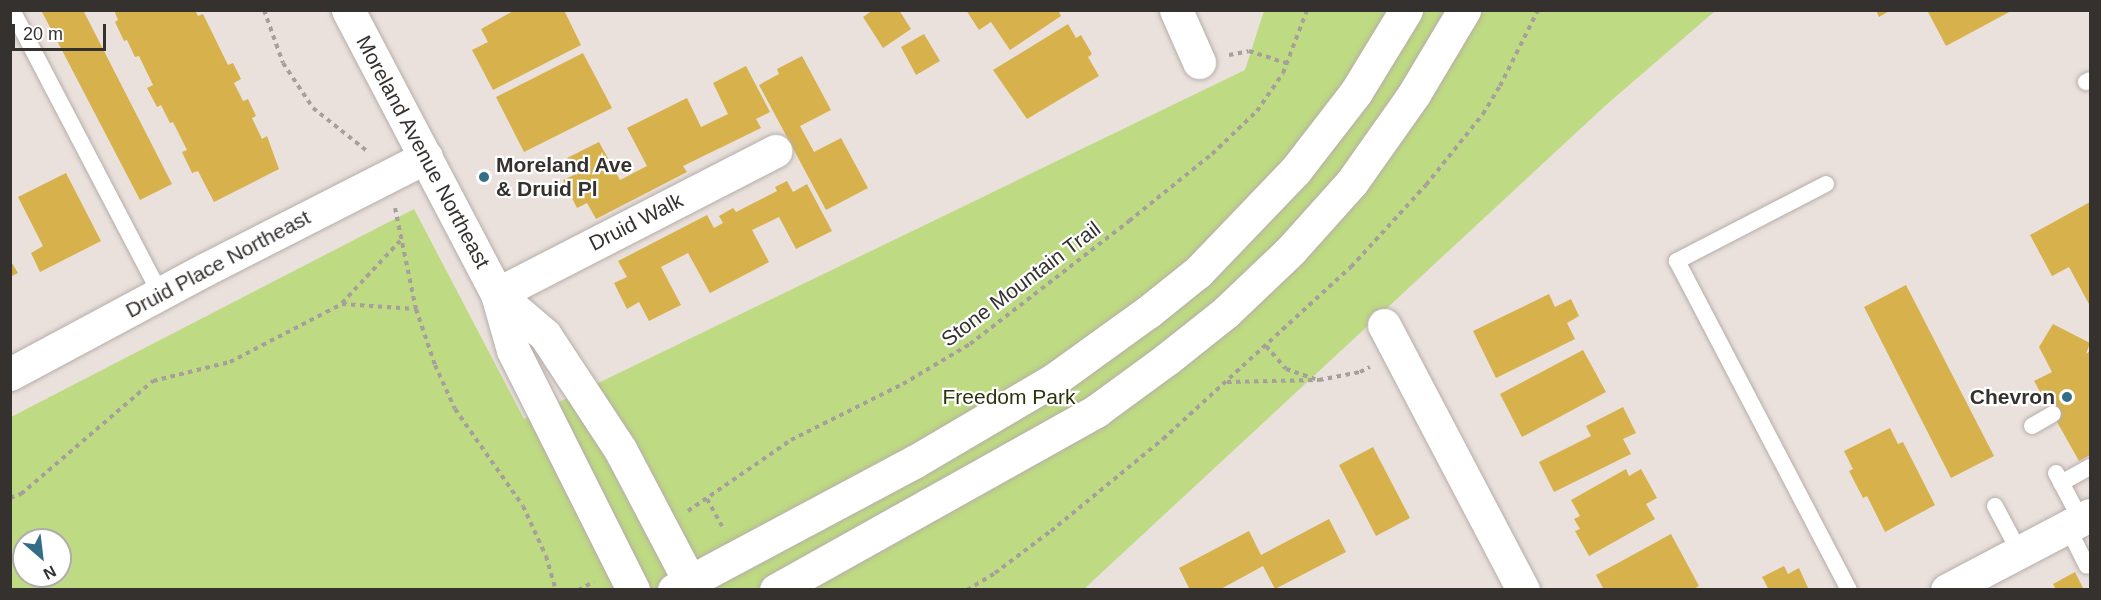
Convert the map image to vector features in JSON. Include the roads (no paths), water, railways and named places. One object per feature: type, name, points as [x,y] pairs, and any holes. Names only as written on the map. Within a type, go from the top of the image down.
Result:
[{"type":"main road","name":"Moreland Avenue Northeast","points":[[348,10],[497,294],[513,350],[633,590]]},
{"type":"main road","points":[[1176,10],[1199,62]]},
{"type":"main road","points":[[686,587],[924,456],[1055,379],[1148,312],[1198,272],[1295,171],[1356,92],[1406,10]]},
{"type":"main road","points":[[776,590],[1096,411],[1226,312],[1291,250],[1352,182],[1414,94],[1464,10]]},
{"type":"main road","name":"Druid Walk","points":[[497,294],[775,151]]},
{"type":"main road","name":"Druid Place Northeast","points":[[10,374],[160,293],[426,157]]},
{"type":"main road","name":"Moreland Avenue Northeast","points":[[497,294],[545,335],[620,448],[686,587]]},
{"type":"main road","points":[[1391,339],[1523,590]]},
{"type":"main road","points":[[1947,590],[2080,521]]},
{"type":"lane","points":[[12,10],[160,293]]},
{"type":"lane","points":[[1826,184],[1677,261],[1849,590]]},
{"type":"lane","points":[[2032,426],[2053,414]]},
{"type":"lane","points":[[2087,566],[2080,521],[2059,478],[2091,467]]},
{"type":"lane","points":[[1995,506],[2019,551]]},
{"type":"place","name":"Moreland Ave & Druid Pl","points":[[484,177]]},
{"type":"place","name":"Chevron","points":[[2067,397]]},
{"type":"park label","name":"Freedom Park","points":[[1009,397]]}]
